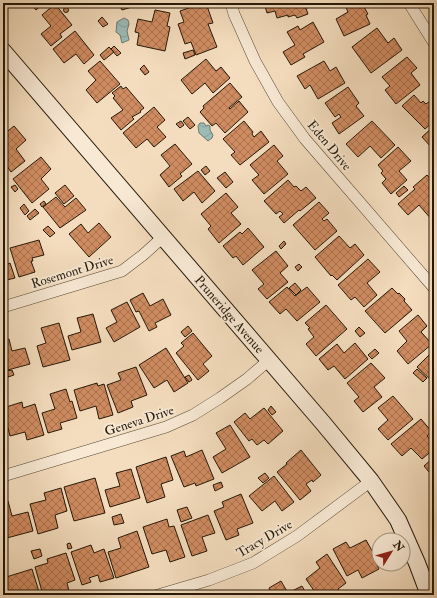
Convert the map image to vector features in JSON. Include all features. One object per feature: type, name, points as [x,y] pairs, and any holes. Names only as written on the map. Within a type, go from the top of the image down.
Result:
[{"type":"main road","name":"Pruneridge Avenue","points":[[3,52],[269,360],[371,481],[398,520],[430,592]]},
{"type":"street","name":"Eden Drive","points":[[232,3],[234,14],[255,61],[278,102],[305,139],[434,288]]},
{"type":"street","points":[[409,3],[434,43]]},
{"type":"street","name":"Rosemont Drive","points":[[3,307],[122,271],[163,237]]},
{"type":"street","name":"Geneva Drive","points":[[3,476],[166,427],[193,415],[220,398],[247,379],[269,360]]},
{"type":"street","name":"Tracy Drive","points":[[158,595],[209,580],[253,563],[297,536],[371,481]]},
{"type":"water","points":[[124,18],[128,20],[129,24],[127,31],[129,40],[122,43],[120,35],[116,32],[117,22]]},
{"type":"water","points":[[200,123],[210,126],[210,130],[213,135],[208,141],[199,133],[198,126]]},
{"type":"building","points":[[12,3],[23,3],[17,8]]},
{"type":"building","points":[[30,3],[44,3],[36,10]]},
{"type":"building","points":[[118,3],[134,3],[135,6],[122,10]]},
{"type":"building","points":[[206,3],[213,23],[208,24],[217,47],[196,55],[191,42],[185,44],[178,24],[184,22],[180,11]]},
{"type":"building","points":[[264,3],[304,3],[308,14],[297,18],[295,15],[288,17],[288,15],[277,18],[275,11],[267,13]]},
{"type":"building","points":[[306,3],[313,3],[313,6],[307,8]]},
{"type":"building","points":[[344,3],[370,3],[371,4],[364,7],[368,14],[366,15],[370,24],[344,36],[336,19],[348,12]]},
{"type":"building","points":[[55,4],[72,25],[60,34],[62,37],[51,46],[41,34],[51,26],[42,15]]},
{"type":"building","points":[[64,8],[68,8],[68,12],[64,12]]},
{"type":"building","points":[[155,10],[170,13],[167,26],[170,27],[165,51],[137,45],[139,33],[135,32],[138,19],[152,22]]},
{"type":"building","points":[[102,17],[108,24],[103,27],[98,21]]},
{"type":"building","points":[[313,22],[324,42],[303,54],[305,57],[291,65],[283,52],[295,45],[287,32],[298,26],[300,30]]},
{"type":"building","points":[[377,28],[388,43],[394,38],[402,50],[371,73],[352,47]]},
{"type":"building","points":[[75,31],[94,55],[84,64],[76,54],[64,63],[53,49]]},
{"type":"building","points":[[114,46],[121,53],[117,56],[111,49]]},
{"type":"building","points":[[109,47],[114,52],[104,60],[100,55]]},
{"type":"building","points":[[193,50],[195,55],[185,59],[183,53]]},
{"type":"building","points":[[407,57],[417,68],[411,73],[420,85],[396,104],[385,90],[390,86],[382,77]]},
{"type":"building","points":[[206,59],[216,71],[221,67],[230,78],[213,93],[205,83],[192,94],[181,80]]},
{"type":"building","points":[[100,61],[120,84],[97,103],[86,90],[96,80],[88,71]]},
{"type":"building","points":[[324,61],[330,71],[336,67],[345,83],[318,99],[310,85],[305,89],[297,76]]},
{"type":"building","points":[[144,65],[149,72],[145,75],[140,69]]},
{"type":"building","points":[[230,83],[242,97],[229,108],[230,109],[239,101],[248,112],[225,133],[216,123],[212,126],[200,112],[204,108],[203,106]]},
{"type":"building","points":[[121,86],[123,89],[126,87],[144,108],[140,111],[141,112],[132,117],[134,119],[121,130],[111,118],[123,110],[113,98],[115,96],[112,93]]},
{"type":"building","points":[[348,87],[359,103],[356,106],[364,116],[339,134],[332,123],[341,117],[339,114],[335,117],[325,103]]},
{"type":"building","points":[[414,95],[421,103],[423,101],[426,104],[434,98],[434,121],[425,129],[402,106]]},
{"type":"building","points":[[154,107],[165,120],[157,127],[166,137],[154,147],[147,139],[136,148],[123,133]]},
{"type":"building","points":[[188,117],[195,125],[190,129],[183,121]]},
{"type":"building","points":[[181,121],[184,125],[180,128],[176,124]]},
{"type":"building","points":[[244,121],[253,132],[252,134],[254,137],[261,131],[269,142],[240,165],[231,155],[235,152],[223,139]]},
{"type":"building","points":[[372,121],[395,145],[381,158],[370,146],[358,157],[346,144]]},
{"type":"building","points":[[14,126],[26,140],[16,149],[25,161],[11,172],[4,162],[3,163],[3,144],[6,141],[3,135]]},
{"type":"building","points":[[434,126],[434,146],[432,148],[422,137]]},
{"type":"building","points":[[175,144],[192,164],[180,174],[182,176],[169,187],[160,175],[170,166],[161,155]]},
{"type":"building","points":[[274,145],[283,156],[277,161],[288,174],[264,194],[252,180],[259,175],[250,165]]},
{"type":"building","points":[[398,147],[411,161],[399,171],[407,180],[391,194],[382,183],[386,179],[381,173],[383,171],[378,165]]},
{"type":"building","points":[[41,157],[51,169],[41,179],[49,189],[32,203],[13,179]]},
{"type":"building","points":[[206,166],[210,171],[205,175],[201,170]]},
{"type":"building","points":[[198,171],[215,191],[202,203],[194,192],[183,201],[174,189]]},
{"type":"building","points":[[225,172],[233,182],[226,188],[217,178]]},
{"type":"building","points":[[427,175],[434,183],[434,218],[432,220],[419,205],[408,215],[398,204],[415,189],[413,187]]},
{"type":"building","points":[[288,180],[294,187],[296,186],[301,191],[306,187],[316,198],[284,223],[279,217],[283,214],[280,211],[276,214],[264,201]]},
{"type":"building","points":[[15,185],[18,189],[15,192],[11,187]]},
{"type":"building","points":[[65,185],[74,196],[64,204],[55,193]]},
{"type":"building","points":[[404,186],[408,190],[399,197],[396,193]]},
{"type":"building","points":[[226,193],[238,207],[231,213],[241,224],[219,243],[208,229],[211,226],[201,214]]},
{"type":"building","points":[[56,197],[65,207],[76,198],[86,210],[60,228],[43,207]]},
{"type":"building","points":[[44,201],[46,204],[42,207],[40,204]]},
{"type":"building","points":[[319,202],[329,213],[322,219],[324,221],[327,219],[337,231],[315,250],[293,225]]},
{"type":"building","points":[[24,204],[29,211],[25,215],[20,208]]},
{"type":"building","points":[[35,209],[39,213],[30,220],[27,216]]},
{"type":"building","points":[[99,223],[111,237],[89,257],[69,234],[81,224],[88,233]]},
{"type":"building","points":[[434,224],[434,234],[429,228]]},
{"type":"building","points":[[48,226],[55,233],[50,237],[43,230]]},
{"type":"building","points":[[248,228],[264,247],[243,265],[236,256],[233,258],[223,246],[240,232],[242,234]]},
{"type":"building","points":[[339,236],[350,248],[355,244],[364,255],[337,280],[332,275],[331,276],[315,257]]},
{"type":"building","points":[[39,240],[44,255],[32,258],[33,261],[31,261],[35,272],[19,277],[10,248]]},
{"type":"building","points":[[284,241],[286,244],[281,249],[279,246]]},
{"type":"building","points":[[3,248],[8,264],[10,263],[15,278],[3,281]]},
{"type":"building","points":[[276,251],[288,266],[280,273],[288,282],[267,299],[258,289],[264,284],[252,270]]},
{"type":"building","points":[[368,259],[380,272],[367,283],[377,295],[364,307],[355,297],[351,300],[338,285]]},
{"type":"building","points":[[299,264],[302,267],[298,271],[295,267]]},
{"type":"building","points":[[295,283],[301,290],[296,295],[289,288]]},
{"type":"building","points":[[287,287],[295,296],[307,287],[320,302],[297,321],[286,309],[280,314],[269,302]]},
{"type":"building","points":[[392,288],[405,299],[404,301],[412,310],[385,333],[365,311]]},
{"type":"building","points":[[143,293],[150,306],[163,299],[171,315],[155,323],[157,327],[149,331],[139,311],[136,312],[130,300]]},
{"type":"building","points":[[127,302],[140,327],[114,342],[106,328],[117,322],[111,310]]},
{"type":"building","points":[[326,305],[347,329],[316,356],[306,344],[314,337],[308,329],[310,328],[305,323]]},
{"type":"building","points":[[93,314],[101,342],[72,350],[68,336],[81,332],[77,318]]},
{"type":"building","points":[[418,315],[427,326],[421,332],[432,344],[408,364],[397,351],[407,341],[399,331]]},
{"type":"building","points":[[59,323],[70,360],[43,367],[37,346],[46,343],[41,328]]},
{"type":"building","points":[[188,326],[192,331],[185,337],[181,332]]},
{"type":"building","points":[[359,327],[365,333],[360,337],[355,331]]},
{"type":"building","points":[[193,333],[212,356],[203,364],[209,371],[198,380],[176,353],[184,346],[181,343]]},
{"type":"building","points":[[9,339],[12,351],[25,348],[30,364],[4,371],[3,341]]},
{"type":"building","points":[[355,343],[368,359],[345,379],[334,366],[328,370],[319,359],[337,344],[344,353]]},
{"type":"building","points":[[166,348],[188,383],[174,392],[167,380],[154,388],[139,365]]},
{"type":"building","points":[[375,349],[379,353],[372,359],[368,355]]},
{"type":"building","points":[[430,354],[434,357],[434,381],[417,367]]},
{"type":"building","points":[[371,363],[385,378],[374,387],[382,397],[363,412],[354,401],[359,397],[347,383]]},
{"type":"building","points":[[136,367],[147,395],[131,401],[133,407],[118,413],[107,385],[121,380],[118,373]]},
{"type":"building","points":[[417,369],[427,378],[423,382],[413,373]]},
{"type":"building","points":[[12,370],[14,375],[8,377],[7,371]]},
{"type":"building","points":[[189,375],[192,380],[189,382],[185,377]]},
{"type":"building","points":[[97,383],[98,386],[104,384],[113,415],[99,419],[96,406],[80,411],[74,390]]},
{"type":"building","points":[[66,389],[70,402],[72,401],[77,418],[60,423],[62,429],[48,433],[42,413],[55,409],[50,394]]},
{"type":"building","points":[[4,393],[7,403],[3,404],[3,394]]},
{"type":"building","points":[[393,396],[413,419],[388,440],[378,429],[388,420],[378,408]]},
{"type":"building","points":[[22,402],[23,408],[35,404],[44,435],[27,440],[25,432],[10,436],[3,408]]},
{"type":"building","points":[[271,406],[276,412],[272,415],[268,410]]},
{"type":"building","points":[[264,408],[283,431],[268,444],[264,440],[257,445],[252,439],[249,441],[234,422],[245,413],[250,419]]},
{"type":"building","points":[[421,419],[432,432],[427,436],[434,444],[434,449],[422,459],[411,448],[402,456],[391,444]]},
{"type":"building","points":[[230,425],[250,457],[222,473],[213,457],[226,449],[216,433]]},
{"type":"building","points":[[202,450],[214,479],[196,486],[195,483],[184,487],[171,456],[184,451],[186,457]]},
{"type":"building","points":[[301,450],[321,475],[313,482],[312,480],[306,484],[311,491],[300,500],[277,472]]},
{"type":"building","points":[[166,457],[173,480],[161,484],[165,497],[147,503],[136,467]]},
{"type":"building","points":[[434,457],[434,478],[424,466]]},
{"type":"building","points":[[131,469],[140,498],[110,507],[105,490],[120,486],[116,473]]},
{"type":"building","points":[[265,473],[269,478],[263,483],[258,478]]},
{"type":"building","points":[[274,476],[294,502],[282,511],[275,501],[262,511],[249,496]]},
{"type":"building","points":[[95,478],[105,513],[74,521],[64,487]]},
{"type":"building","points":[[221,482],[223,487],[215,491],[213,485]]},
{"type":"building","points":[[61,488],[67,511],[55,515],[58,528],[38,534],[30,504],[46,500],[44,493]]},
{"type":"building","points":[[241,494],[253,523],[237,529],[239,535],[226,540],[214,511],[224,507],[222,502]]},
{"type":"building","points":[[8,501],[12,516],[28,512],[33,531],[3,539],[3,503]]},
{"type":"building","points":[[187,507],[192,518],[181,522],[177,510]]},
{"type":"building","points":[[121,514],[124,523],[114,525],[112,517]]},
{"type":"building","points":[[208,515],[215,533],[202,537],[207,551],[192,556],[181,525]]},
{"type":"building","points":[[167,519],[169,527],[174,526],[185,557],[170,562],[166,550],[152,554],[143,527]]},
{"type":"building","points":[[137,531],[149,567],[116,578],[108,552],[121,548],[118,538]]},
{"type":"building","points":[[366,540],[371,549],[371,572],[373,572],[362,578],[358,570],[347,576],[333,549],[346,542],[350,548]]},
{"type":"building","points":[[70,543],[72,548],[68,549],[67,544]]},
{"type":"building","points":[[91,545],[94,553],[104,549],[114,578],[100,582],[98,575],[89,578],[91,582],[82,585],[71,552]]},
{"type":"building","points":[[40,549],[42,556],[34,559],[31,551]]},
{"type":"building","points":[[66,553],[75,580],[67,583],[69,591],[55,595],[43,595],[35,567],[48,563],[47,559]]},
{"type":"building","points":[[327,554],[346,583],[333,595],[317,595],[306,579],[320,568],[316,562]]},
{"type":"building","points":[[32,569],[40,595],[24,595],[23,591],[7,595],[3,578]]},
{"type":"building","points":[[281,581],[288,593],[302,586],[307,595],[272,595],[269,588]]}]
